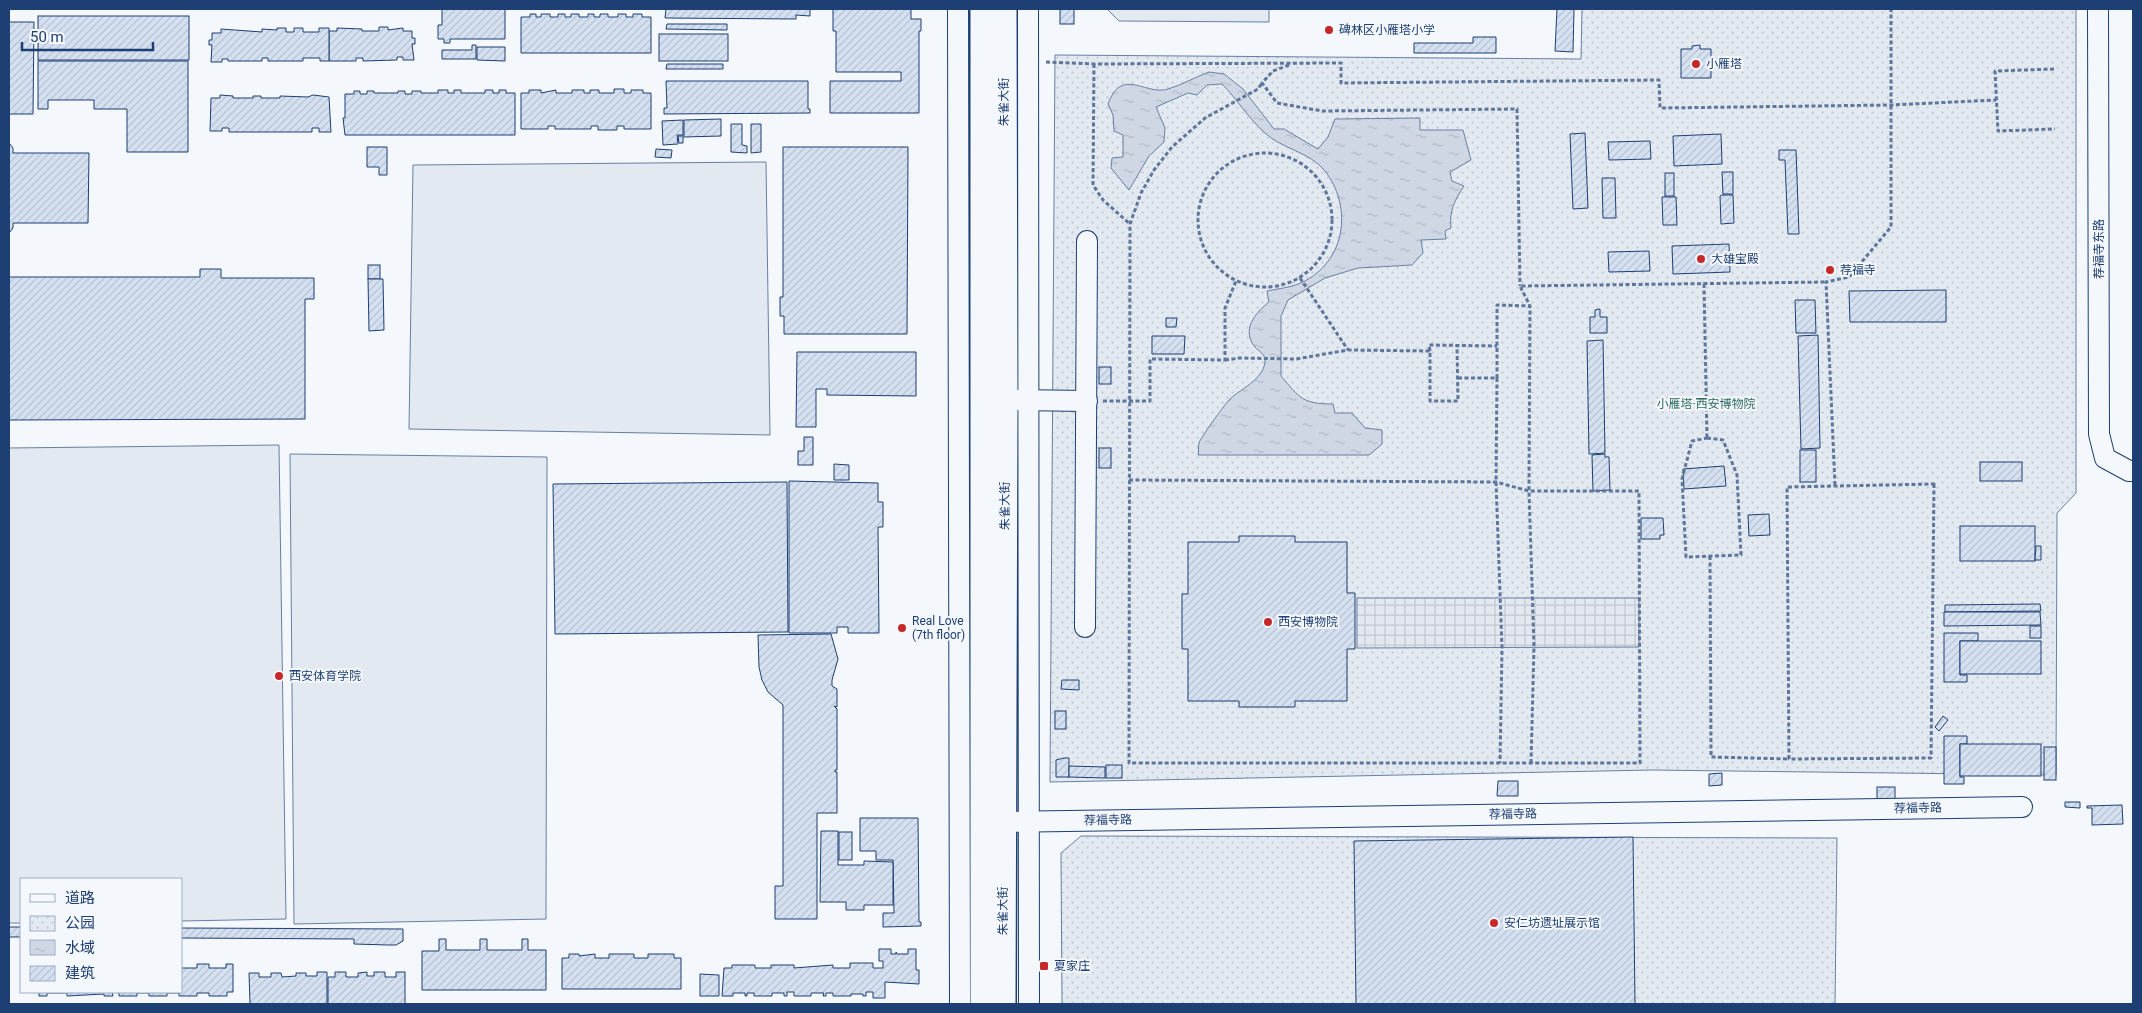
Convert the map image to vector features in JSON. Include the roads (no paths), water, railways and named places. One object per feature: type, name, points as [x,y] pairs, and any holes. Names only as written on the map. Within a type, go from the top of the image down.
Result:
[{"type":"main road","name":"朱雀大街","points":[[983,9],[983,1004]]},
{"type":"main road","name":"朱雀大街","points":[[1003,1004],[1003,822],[1017,400],[1004,9]]},
{"type":"street","points":[[958,9],[960,1004]]},
{"type":"street","points":[[1028,9],[1017,400],[1029,821],[1029,1004]]},
{"type":"street","name":"荐福寺东路","points":[[2098,9],[2099,434],[2105,458],[2129,471],[2133,471]]},
{"type":"street","points":[[1085,627],[1086,241]]},
{"type":"street","points":[[1017,400],[1087,401]]},
{"type":"street","name":"荐福寺路","points":[[1003,822],[2022,807]]},
{"type":"water","points":[[1209,72],[1224,74],[1243,89],[1274,129],[1284,129],[1318,149],[1328,137],[1335,119],[1420,118],[1420,130],[1463,130],[1471,160],[1450,172],[1452,181],[1464,186],[1453,206],[1451,228],[1445,231],[1446,239],[1421,240],[1423,253],[1412,265],[1358,268],[1325,278],[1288,300],[1281,316],[1281,376],[1302,398],[1314,403],[1333,404],[1335,413],[1352,413],[1365,428],[1382,430],[1382,444],[1369,455],[1198,455],[1200,440],[1207,429],[1229,400],[1256,379],[1263,368],[1264,357],[1251,341],[1249,334],[1255,317],[1269,302],[1267,291],[1300,283],[1310,278],[1322,268],[1332,256],[1338,243],[1341,228],[1339,199],[1325,171],[1312,159],[1279,143],[1265,133],[1222,84],[1207,85],[1197,95],[1188,93],[1156,107],[1165,128],[1164,142],[1149,156],[1129,190],[1111,168],[1112,158],[1123,157],[1123,135],[1114,131],[1113,115],[1108,104],[1114,93],[1120,87],[1127,84],[1159,90],[1168,89]]},
{"type":"place","name":"碑林区小雁塔小学","points":[[1329,30]]},
{"type":"place","name":"小雁塔","points":[[1696,64]]},
{"type":"place","name":"大雄宝殿","points":[[1701,259]]},
{"type":"place","name":"荐福寺","points":[[1830,270]]},
{"type":"place","name":"西安博物院","points":[[1268,622]]},
{"type":"place","name":"Real Love (7th floor)","points":[[902,628]]},
{"type":"place","name":"西安体育学院","points":[[279,676]]},
{"type":"place","name":"安仁坊遗址展示馆","points":[[1494,923]]},
{"type":"place","name":"夏家庄","points":[[1044,966]]},
{"type":"park label","name":"小雁塔·西安博物院","points":[[1706,404]]}]
